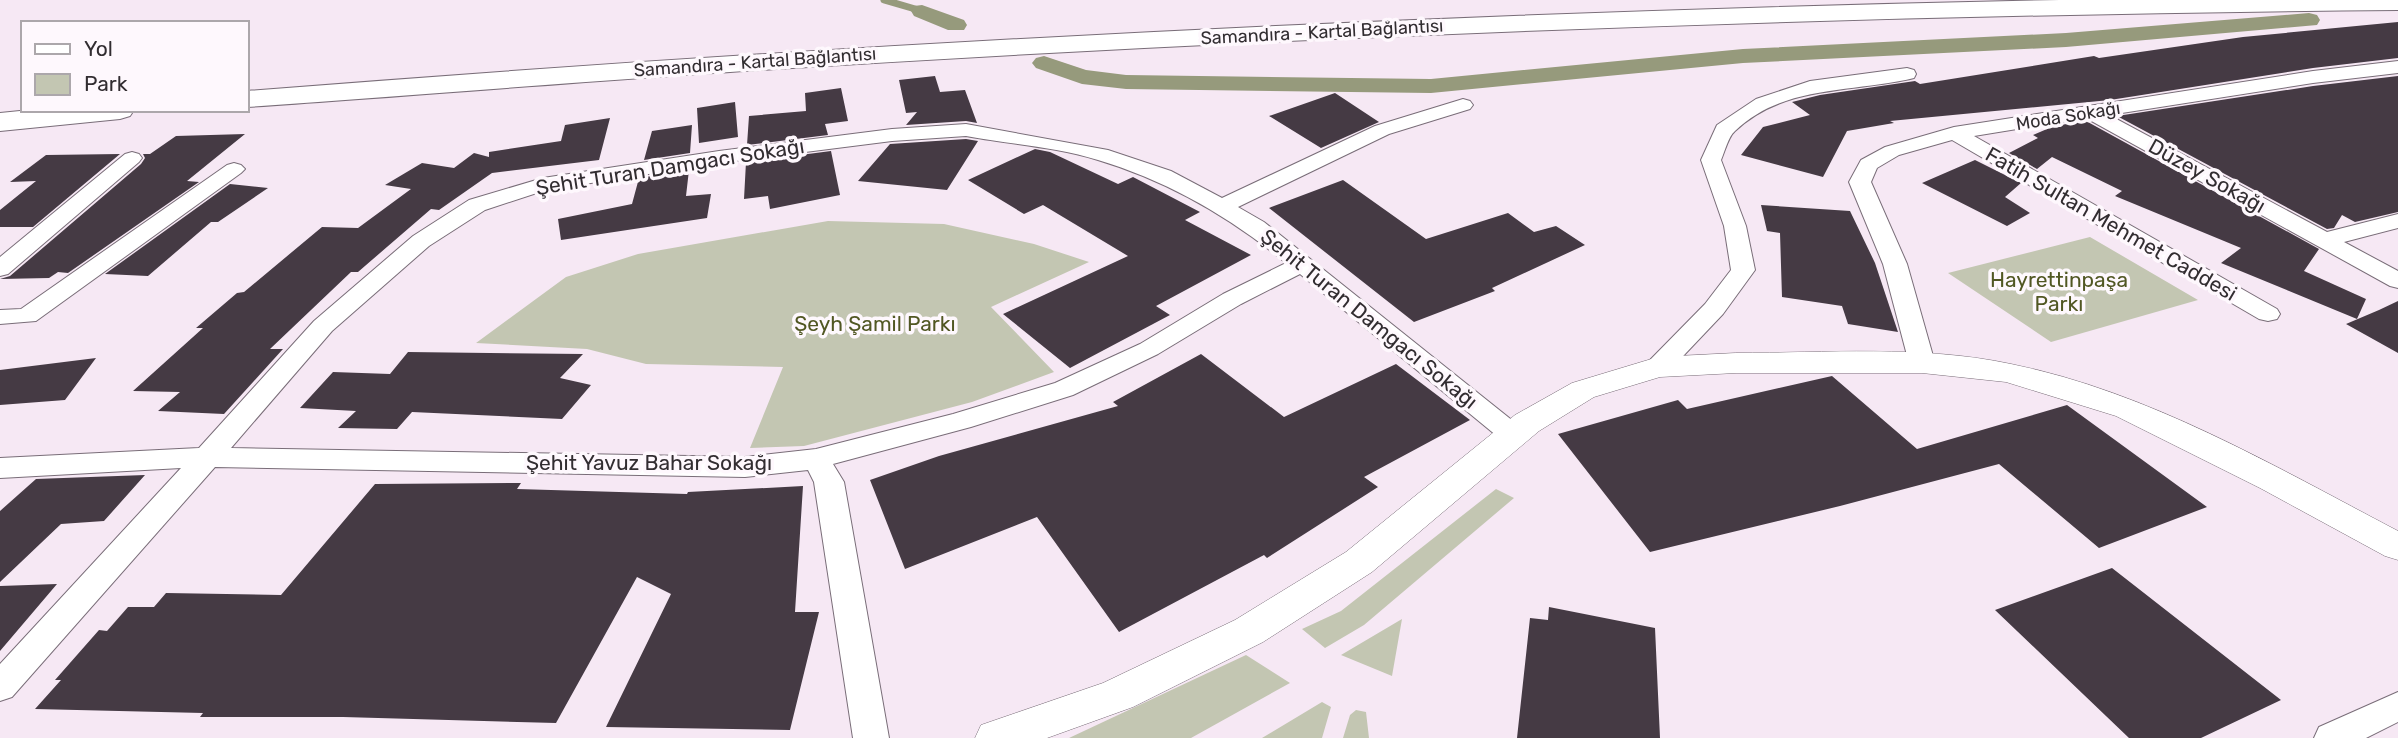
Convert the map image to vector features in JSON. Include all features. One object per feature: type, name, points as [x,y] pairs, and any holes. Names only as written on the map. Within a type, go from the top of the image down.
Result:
[{"type":"highway","name":"Samandıra - Kartal Bağlantısı","points":[[248,82],[514,60],[1011,30],[1516,7],[1774,0]]},
{"type":"highway","name":"Samandıra - Kartal Bağlantısı","points":[[248,99],[782,59],[1530,23],[1783,14],[2398,3]]},
{"type":"highway","points":[[0,105],[21,103]]},
{"type":"highway","points":[[0,122],[100,112]]},
{"type":"street","name":"Moda Sokağı","points":[[1922,363],[1895,264],[1860,182],[1868,164],[1892,151],[1954,133],[2313,77],[2398,67]]},
{"type":"street","points":[[1658,367],[1714,309],[1743,270],[1735,226],[1711,160],[1724,130],[1763,103],[1810,87],[1907,74]]},
{"type":"street","points":[[1222,206],[1382,130],[1464,105]]},
{"type":"street","name":"Düzey Sokağı","points":[[2089,112],[2398,281]]},
{"type":"street","name":"Şehit Turan Damgacı Sokağı","points":[[207,457],[323,326],[421,242],[477,205],[543,184],[892,135],[966,130],[1101,154],[1163,176],[1222,206],[1256,227],[1513,435]]},
{"type":"street","name":"Fatih Sultan Mehmet Caddesi","points":[[1954,133],[2268,314]]},
{"type":"street","points":[[0,269],[132,158]]},
{"type":"street","points":[[0,317],[27,316],[234,169]]},
{"type":"street","points":[[2324,240],[2398,220]]},
{"type":"street","name":"Şehit Yavuz Bahar Sokağı","points":[[0,468],[207,457],[745,467],[816,459],[961,421],[1064,389],[1149,349],[1232,299],[1302,264]]},
{"type":"street","points":[[996,738],[1118,695],[1249,631],[1359,562],[1527,423],[1583,390],[1658,367],[1736,363],[1922,363],[2009,373],[2128,409],[2272,480],[2398,547]]},
{"type":"street","points":[[0,687],[207,457]]},
{"type":"street","points":[[816,459],[829,482],[871,738]]},
{"type":"street","points":[[2332,738],[2398,706]]},
{"type":"green space","name":"Şeyh Şamil Parkı","points":[[828,221],[944,224],[1034,244],[1089,262],[991,307],[1054,372],[972,402],[804,446],[750,448],[783,367],[646,364],[587,349],[476,343],[566,277],[638,254]]},
{"type":"green space","name":"Hayrettinpaşa Parkı","points":[[2090,237],[2198,300],[2051,342],[1948,273]]},
{"type":"green space","points":[[1496,489],[1514,498],[1364,625],[1325,648],[1302,629],[1341,611]]},
{"type":"green space","points":[[1402,619],[1392,676],[1341,655]]},
{"type":"green space","points":[[1246,655],[1290,683],[1191,738],[1069,738]]},
{"type":"green space","points":[[1322,702],[1331,707],[1322,738],[1262,738]]},
{"type":"green space","points":[[1356,710],[1366,712],[1369,738],[1343,738],[1350,715]]},
{"type":"building","points":[[2398,22],[2398,58],[2313,68],[2110,100],[1890,121],[1894,123],[1847,131],[1823,177],[1741,155],[1763,127],[1810,115],[1792,102],[1820,95],[1915,81],[1920,84],[2094,56],[2099,58],[2243,37]]},
{"type":"building","points":[[935,76],[940,92],[965,90],[977,123],[966,121],[906,125],[917,112],[906,113],[899,80]]},
{"type":"building","points":[[2398,76],[2398,212],[2355,222],[2342,215],[2334,228],[2327,229],[2117,116],[2313,86]]},
{"type":"building","points":[[841,88],[848,121],[825,124],[828,135],[747,145],[749,116],[806,111],[805,93]]},
{"type":"building","points":[[1335,93],[1379,122],[1321,148],[1269,116]]},
{"type":"building","points":[[735,102],[738,137],[699,143],[697,108]]},
{"type":"building","points":[[610,118],[599,160],[492,173],[439,210],[431,209],[358,272],[351,272],[270,349],[283,349],[224,414],[158,411],[180,392],[133,391],[203,328],[196,328],[322,227],[358,228],[411,189],[385,185],[422,163],[454,168],[474,153],[489,157],[489,152],[561,141],[565,125]]},
{"type":"building","points":[[2086,121],[2319,249],[2304,271],[2366,299],[2357,319],[2221,263],[2241,248],[2115,196],[2122,191],[2052,157],[2037,169],[2009,153],[2038,138],[2033,135],[2054,126]]},
{"type":"building","points":[[692,125],[690,153],[644,160],[652,131]]},
{"type":"building","points":[[245,134],[187,181],[199,182],[68,273],[58,272],[49,278],[0,279],[10,276],[141,164],[145,158],[143,154],[150,154],[176,136]]},
{"type":"building","points":[[966,139],[978,141],[947,190],[858,181],[890,144]]},
{"type":"building","points":[[1035,149],[1050,152],[1118,184],[1133,177],[1200,212],[1185,220],[1251,255],[1156,306],[1170,315],[1070,368],[1003,314],[1128,256],[1043,205],[1024,214],[968,180]]},
{"type":"building","points":[[831,151],[840,195],[770,209],[768,196],[744,199],[746,162]]},
{"type":"building","points":[[120,154],[33,227],[0,227],[0,210],[36,181],[10,182],[46,155]]},
{"type":"building","points":[[1975,160],[2021,183],[2005,197],[2030,213],[2007,226],[1922,183]]},
{"type":"building","points":[[689,170],[686,196],[711,194],[707,218],[561,240],[558,219],[632,204],[639,178]]},
{"type":"building","points":[[1343,180],[1426,239],[1508,213],[1534,232],[1556,226],[1585,245],[1492,288],[1495,291],[1414,322],[1269,208]]},
{"type":"building","points":[[230,184],[268,188],[218,222],[211,222],[148,276],[105,274]]},
{"type":"building","points":[[1761,205],[1850,211],[1875,263],[1898,332],[1848,324],[1842,306],[1782,297],[1780,233],[1767,231]]},
{"type":"building","points":[[2398,301],[2398,353],[2346,324],[2379,310]]},
{"type":"building","points":[[408,352],[583,354],[560,378],[591,385],[562,419],[412,412],[397,429],[338,428],[356,411],[300,408],[333,372],[390,374]]},
{"type":"building","points":[[1201,354],[1284,417],[1396,364],[1470,420],[1364,477],[1378,487],[1267,558],[1264,555],[1119,632],[1037,517],[905,569],[870,480],[939,456],[1118,406],[1113,402]]},
{"type":"building","points":[[96,358],[65,400],[0,405],[0,370]]},
{"type":"building","points":[[1832,376],[1917,449],[2067,405],[2207,507],[2099,548],[1999,464],[1650,552],[1558,434],[1678,400],[1687,409]]},
{"type":"building","points":[[145,475],[104,521],[61,524],[0,582],[0,511],[36,479]]},
{"type":"building","points":[[521,483],[517,489],[687,494],[803,486],[795,612],[819,612],[790,730],[606,727],[671,594],[637,577],[556,723],[343,717],[200,717],[203,713],[35,709],[61,680],[55,680],[99,630],[107,631],[128,607],[154,607],[166,593],[281,595],[375,484]]},
{"type":"building","points":[[2112,568],[2281,700],[2201,738],[2129,738],[1995,610]]},
{"type":"building","points":[[57,584],[0,651],[0,586]]},
{"type":"building","points":[[1549,607],[1655,628],[1660,738],[1517,738],[1530,618],[1548,620]]},
{"type":"waterway","points":[[884,0],[922,11]]},
{"type":"waterway","points":[[922,11],[956,25]]},
{"type":"waterway","points":[[1044,63],[1082,77],[1126,82],[1431,86],[1743,56],[2066,40],[2309,20]]}]
